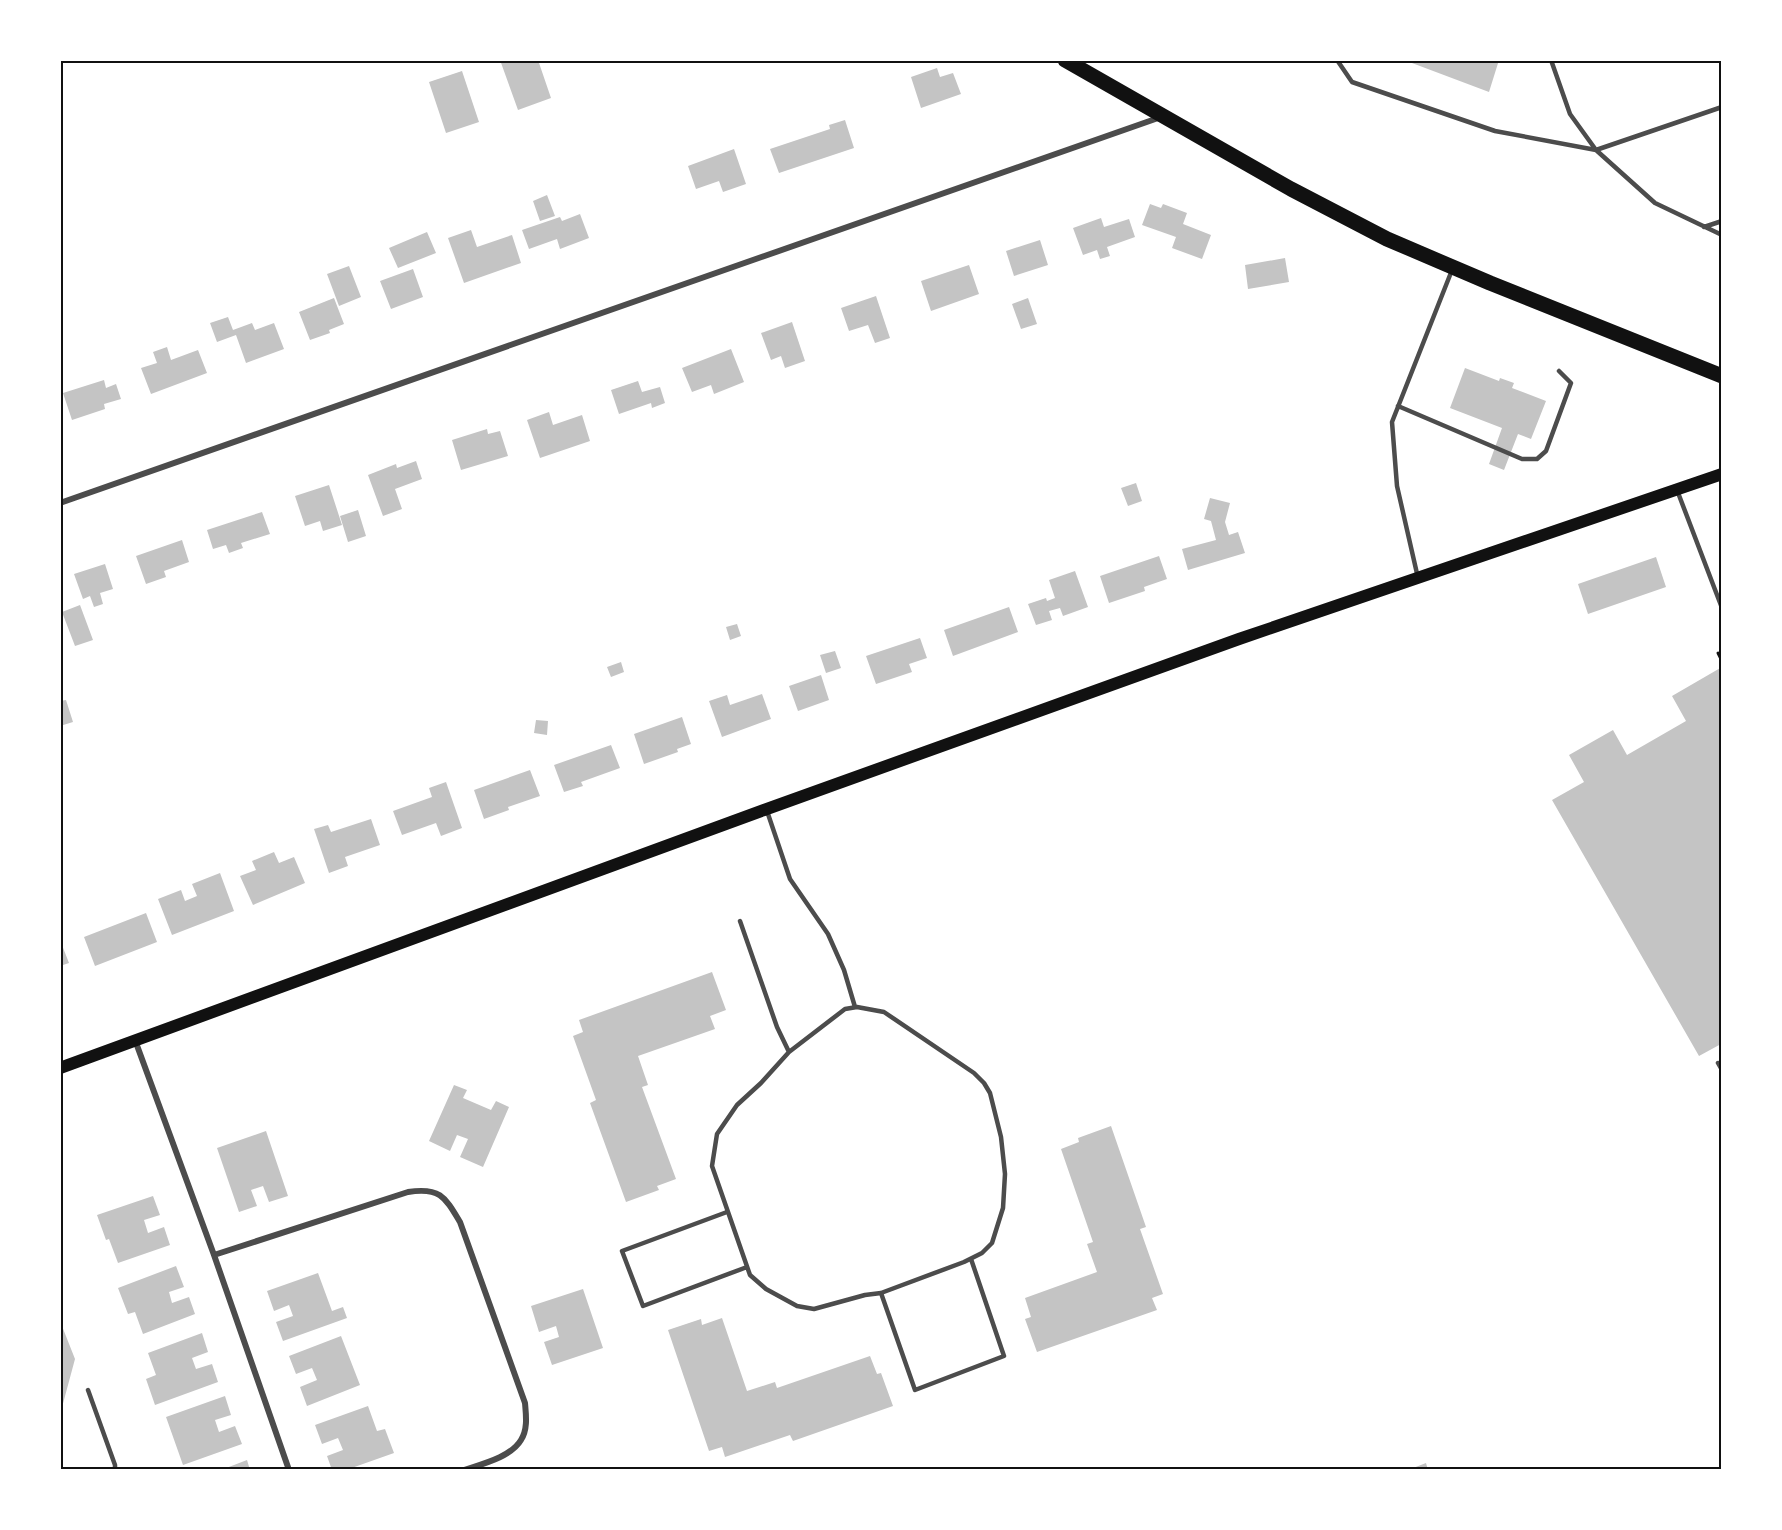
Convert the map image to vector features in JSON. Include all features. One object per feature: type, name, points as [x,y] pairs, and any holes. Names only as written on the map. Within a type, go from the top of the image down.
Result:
[{"type":"main road","points":[[1065,60],[1290,189],[1387,239],[1722,376]]},
{"type":"main road","points":[[60,1068],[766,809],[1239,639],[1722,474]]},
{"type":"street","points":[[60,503],[1162,116]]},
{"type":"street","points":[[135,1040],[214,1255],[289,1470]]},
{"type":"street","points":[[214,1255],[408,1192],[424,1189],[445,1197],[460,1222],[525,1403],[526,1424],[521,1440],[500,1458],[464,1470]]},
{"type":"lane","points":[[1337,60],[1352,82],[1495,131],[1596,150],[1722,107]]},
{"type":"lane","points":[[1551,60],[1570,114],[1596,150],[1655,203],[1722,235]]},
{"type":"lane","points":[[1704,227],[1722,221]]},
{"type":"lane","points":[[1418,578],[1397,486],[1392,422],[1454,268]]},
{"type":"lane","points":[[1398,406],[1522,459],[1537,459],[1546,451],[1571,383],[1559,371]]},
{"type":"lane","points":[[1677,490],[1722,608]]},
{"type":"lane","points":[[766,809],[790,879],[828,934],[844,970],[855,1007]]},
{"type":"lane","points":[[740,921],[777,1027],[789,1052]]},
{"type":"lane","points":[[855,1007],[884,1012],[974,1073],[990,1093],[1001,1137],[1004,1164],[1003,1208],[992,1243],[982,1253],[971,1259],[881,1293],[814,1309],[797,1306],[766,1289],[750,1275],[712,1166],[717,1134],[737,1105],[789,1052],[845,1009],[855,1007]]},
{"type":"lane","points":[[1718,1063],[1722,1070]]},
{"type":"lane","points":[[727,1212],[622,1251],[643,1306],[747,1267]]},
{"type":"lane","points":[[881,1293],[915,1390],[1004,1356],[971,1259]]},
{"type":"lane","points":[[88,1390],[115,1470]]},
{"type":"path","points":[[1718,653],[1722,661]]},
{"type":"building","points":[[500,60],[538,60],[551,98],[518,110]]},
{"type":"building","points":[[1404,60],[1499,60],[1489,92]]},
{"type":"building","points":[[937,68],[940,77],[953,73],[961,94],[921,108],[911,77]]},
{"type":"building","points":[[462,71],[479,122],[446,133],[429,82]]},
{"type":"building","points":[[845,120],[854,148],[779,173],[770,149],[830,129],[829,125]]},
{"type":"building","points":[[734,149],[746,184],[723,192],[719,181],[696,189],[688,166]]},
{"type":"building","points":[[547,195],[555,216],[540,221],[533,201]]},
{"type":"building","points":[[1150,204],[1161,208],[1163,204],[1187,213],[1183,224],[1211,235],[1202,259],[1172,248],[1176,237],[1142,225]]},
{"type":"building","points":[[580,214],[589,238],[560,249],[557,239],[529,249],[522,230],[560,217],[562,221]]},
{"type":"building","points":[[1101,218],[1104,227],[1129,219],[1135,237],[1107,247],[1110,256],[1100,259],[1097,250],[1083,255],[1073,228]]},
{"type":"building","points":[[471,230],[477,247],[512,235],[521,263],[464,283],[448,238]]},
{"type":"building","points":[[427,232],[436,253],[398,268],[389,248]]},
{"type":"building","points":[[1040,240],[1048,265],[1014,276],[1006,251]]},
{"type":"building","points":[[1285,258],[1289,282],[1248,289],[1245,265]]},
{"type":"building","points":[[969,265],[979,294],[931,311],[921,281]]},
{"type":"building","points":[[349,266],[361,297],[339,306],[327,274]]},
{"type":"building","points":[[413,269],[423,297],[391,309],[380,281]]},
{"type":"building","points":[[876,296],[890,338],[875,343],[868,325],[849,331],[841,308]]},
{"type":"building","points":[[334,298],[344,324],[329,330],[330,333],[310,340],[299,312]]},
{"type":"building","points":[[1028,298],[1037,324],[1021,329],[1012,304]]},
{"type":"building","points":[[228,317],[233,330],[252,323],[255,330],[274,323],[284,349],[246,363],[236,335],[217,342],[210,323]]},
{"type":"building","points":[[792,322],[805,361],[785,368],[781,356],[771,360],[761,333]]},
{"type":"building","points":[[167,347],[171,360],[198,350],[207,373],[151,394],[141,368],[157,363],[153,352]]},
{"type":"building","points":[[731,349],[744,382],[714,394],[711,385],[692,392],[682,368]]},
{"type":"building","points":[[1465,368],[1499,381],[1500,378],[1514,383],[1512,388],[1546,401],[1531,439],[1518,434],[1504,470],[1489,464],[1502,428],[1450,408]]},
{"type":"building","points":[[104,380],[106,388],[116,384],[121,399],[104,404],[105,409],[72,420],[63,393]]},
{"type":"building","points":[[638,381],[642,392],[660,387],[665,403],[652,408],[651,403],[619,414],[611,390]]},
{"type":"building","points":[[549,412],[553,425],[582,415],[590,441],[540,458],[527,420]]},
{"type":"building","points":[[487,429],[488,434],[500,431],[508,456],[461,470],[452,440]]},
{"type":"building","points":[[416,461],[422,479],[395,489],[402,509],[383,516],[368,475],[396,464],[397,468]]},
{"type":"building","points":[[1136,483],[1142,501],[1128,506],[1121,488]]},
{"type":"building","points":[[329,485],[342,525],[323,531],[320,521],[305,526],[295,496]]},
{"type":"building","points":[[1210,498],[1230,503],[1225,522],[1229,535],[1238,532],[1245,553],[1188,570],[1182,549],[1216,540],[1211,521],[1204,519]]},
{"type":"building","points":[[358,510],[366,536],[348,542],[340,516]]},
{"type":"building","points":[[262,512],[270,534],[241,543],[243,548],[229,553],[226,545],[213,549],[207,530]]},
{"type":"building","points":[[182,540],[189,562],[164,571],[166,577],[146,584],[136,556]]},
{"type":"building","points":[[1159,556],[1167,579],[1144,587],[1145,591],[1109,603],[1100,576]]},
{"type":"building","points":[[1656,557],[1666,587],[1588,614],[1578,584]]},
{"type":"building","points":[[105,564],[113,589],[100,593],[103,604],[94,607],[90,596],[83,599],[74,574]]},
{"type":"building","points":[[1075,571],[1088,607],[1063,616],[1060,608],[1049,611],[1052,620],[1036,625],[1028,604],[1046,598],[1047,601],[1055,598],[1049,580]]},
{"type":"building","points":[[80,605],[93,640],[75,646],[62,612]]},
{"type":"building","points":[[1009,607],[1018,632],[953,656],[944,630]]},
{"type":"building","points":[[737,624],[741,636],[730,640],[726,627]]},
{"type":"building","points":[[920,638],[927,658],[909,664],[912,672],[876,684],[866,656]]},
{"type":"building","points":[[835,651],[841,668],[826,673],[820,655]]},
{"type":"building","points":[[621,662],[624,672],[611,677],[607,667]]},
{"type":"building","points":[[1722,667],[1722,1046],[1721,1044],[1699,1056],[1552,800],[1584,782],[1569,755],[1613,730],[1627,755],[1686,721],[1672,696]]},
{"type":"building","points":[[821,675],[829,700],[798,711],[789,686]]},
{"type":"building","points":[[762,694],[771,719],[722,737],[709,701],[727,695],[730,705]]},
{"type":"building","points":[[66,700],[73,722],[60,726],[60,701]]},
{"type":"building","points":[[682,717],[691,744],[677,749],[678,752],[644,764],[634,734]]},
{"type":"building","points":[[536,720],[548,721],[547,735],[534,733]]},
{"type":"building","points":[[611,745],[620,768],[581,782],[583,786],[564,792],[554,765]]},
{"type":"building","points":[[530,770],[540,796],[508,807],[509,810],[484,819],[474,790]]},
{"type":"building","points":[[446,782],[462,828],[441,836],[436,823],[402,835],[393,811],[432,797],[429,788]]},
{"type":"building","points":[[371,819],[380,845],[345,857],[348,866],[329,873],[314,829],[328,825],[331,832]]},
{"type":"building","points":[[274,852],[279,863],[294,857],[305,883],[253,905],[240,876],[256,870],[252,861]]},
{"type":"building","points":[[220,873],[234,911],[172,935],[158,899],[181,890],[185,901],[197,896],[192,884]]},
{"type":"building","points":[[146,913],[157,942],[95,966],[84,937]]},
{"type":"building","points":[[60,940],[69,963],[60,966]]},
{"type":"building","points":[[712,972],[726,1010],[710,1016],[715,1029],[638,1056],[648,1085],[642,1087],[676,1179],[657,1186],[659,1190],[626,1202],[590,1103],[596,1100],[573,1036],[583,1032],[579,1020]]},
{"type":"building","points":[[454,1085],[467,1090],[463,1098],[491,1110],[496,1101],[509,1107],[483,1167],[460,1157],[468,1139],[457,1135],[450,1151],[429,1141]]},
{"type":"building","points":[[1111,1126],[1146,1227],[1140,1229],[1163,1294],[1152,1298],[1157,1310],[1037,1352],[1025,1319],[1031,1317],[1025,1298],[1097,1272],[1087,1244],[1093,1242],[1061,1149],[1079,1142],[1078,1138]]},
{"type":"building","points":[[266,1131],[288,1196],[269,1202],[263,1186],[251,1190],[257,1206],[239,1212],[217,1148]]},
{"type":"building","points":[[153,1196],[160,1215],[144,1220],[148,1233],[164,1227],[170,1245],[118,1263],[97,1215]]},
{"type":"building","points":[[176,1266],[184,1287],[169,1292],[172,1303],[189,1297],[195,1314],[143,1334],[135,1312],[128,1314],[118,1288]]},
{"type":"building","points":[[318,1273],[332,1311],[343,1307],[347,1318],[283,1341],[276,1322],[293,1316],[289,1305],[274,1311],[267,1291]]},
{"type":"building","points":[[583,1289],[603,1348],[552,1365],[544,1342],[559,1337],[556,1326],[539,1332],[531,1306]]},
{"type":"building","points":[[722,1318],[747,1391],[775,1382],[777,1388],[870,1356],[877,1374],[881,1373],[893,1406],[793,1441],[790,1435],[725,1457],[722,1447],[709,1451],[668,1330],[701,1319],[702,1325]]},
{"type":"building","points":[[60,1321],[75,1359],[61,1411],[60,1411]]},
{"type":"building","points":[[202,1333],[208,1352],[192,1358],[196,1369],[212,1364],[218,1382],[155,1405],[146,1379],[156,1375],[148,1353]]},
{"type":"building","points":[[341,1336],[360,1385],[307,1406],[300,1387],[317,1380],[312,1368],[296,1374],[289,1356]]},
{"type":"building","points":[[225,1396],[231,1415],[215,1420],[219,1432],[235,1426],[242,1444],[183,1465],[166,1417]]},
{"type":"building","points":[[368,1406],[377,1431],[385,1429],[394,1453],[346,1470],[332,1470],[327,1456],[343,1450],[338,1438],[322,1444],[315,1425]]},
{"type":"building","points":[[247,1460],[250,1470],[221,1470]]},
{"type":"building","points":[[1426,1463],[1428,1470],[1408,1470]]}]
